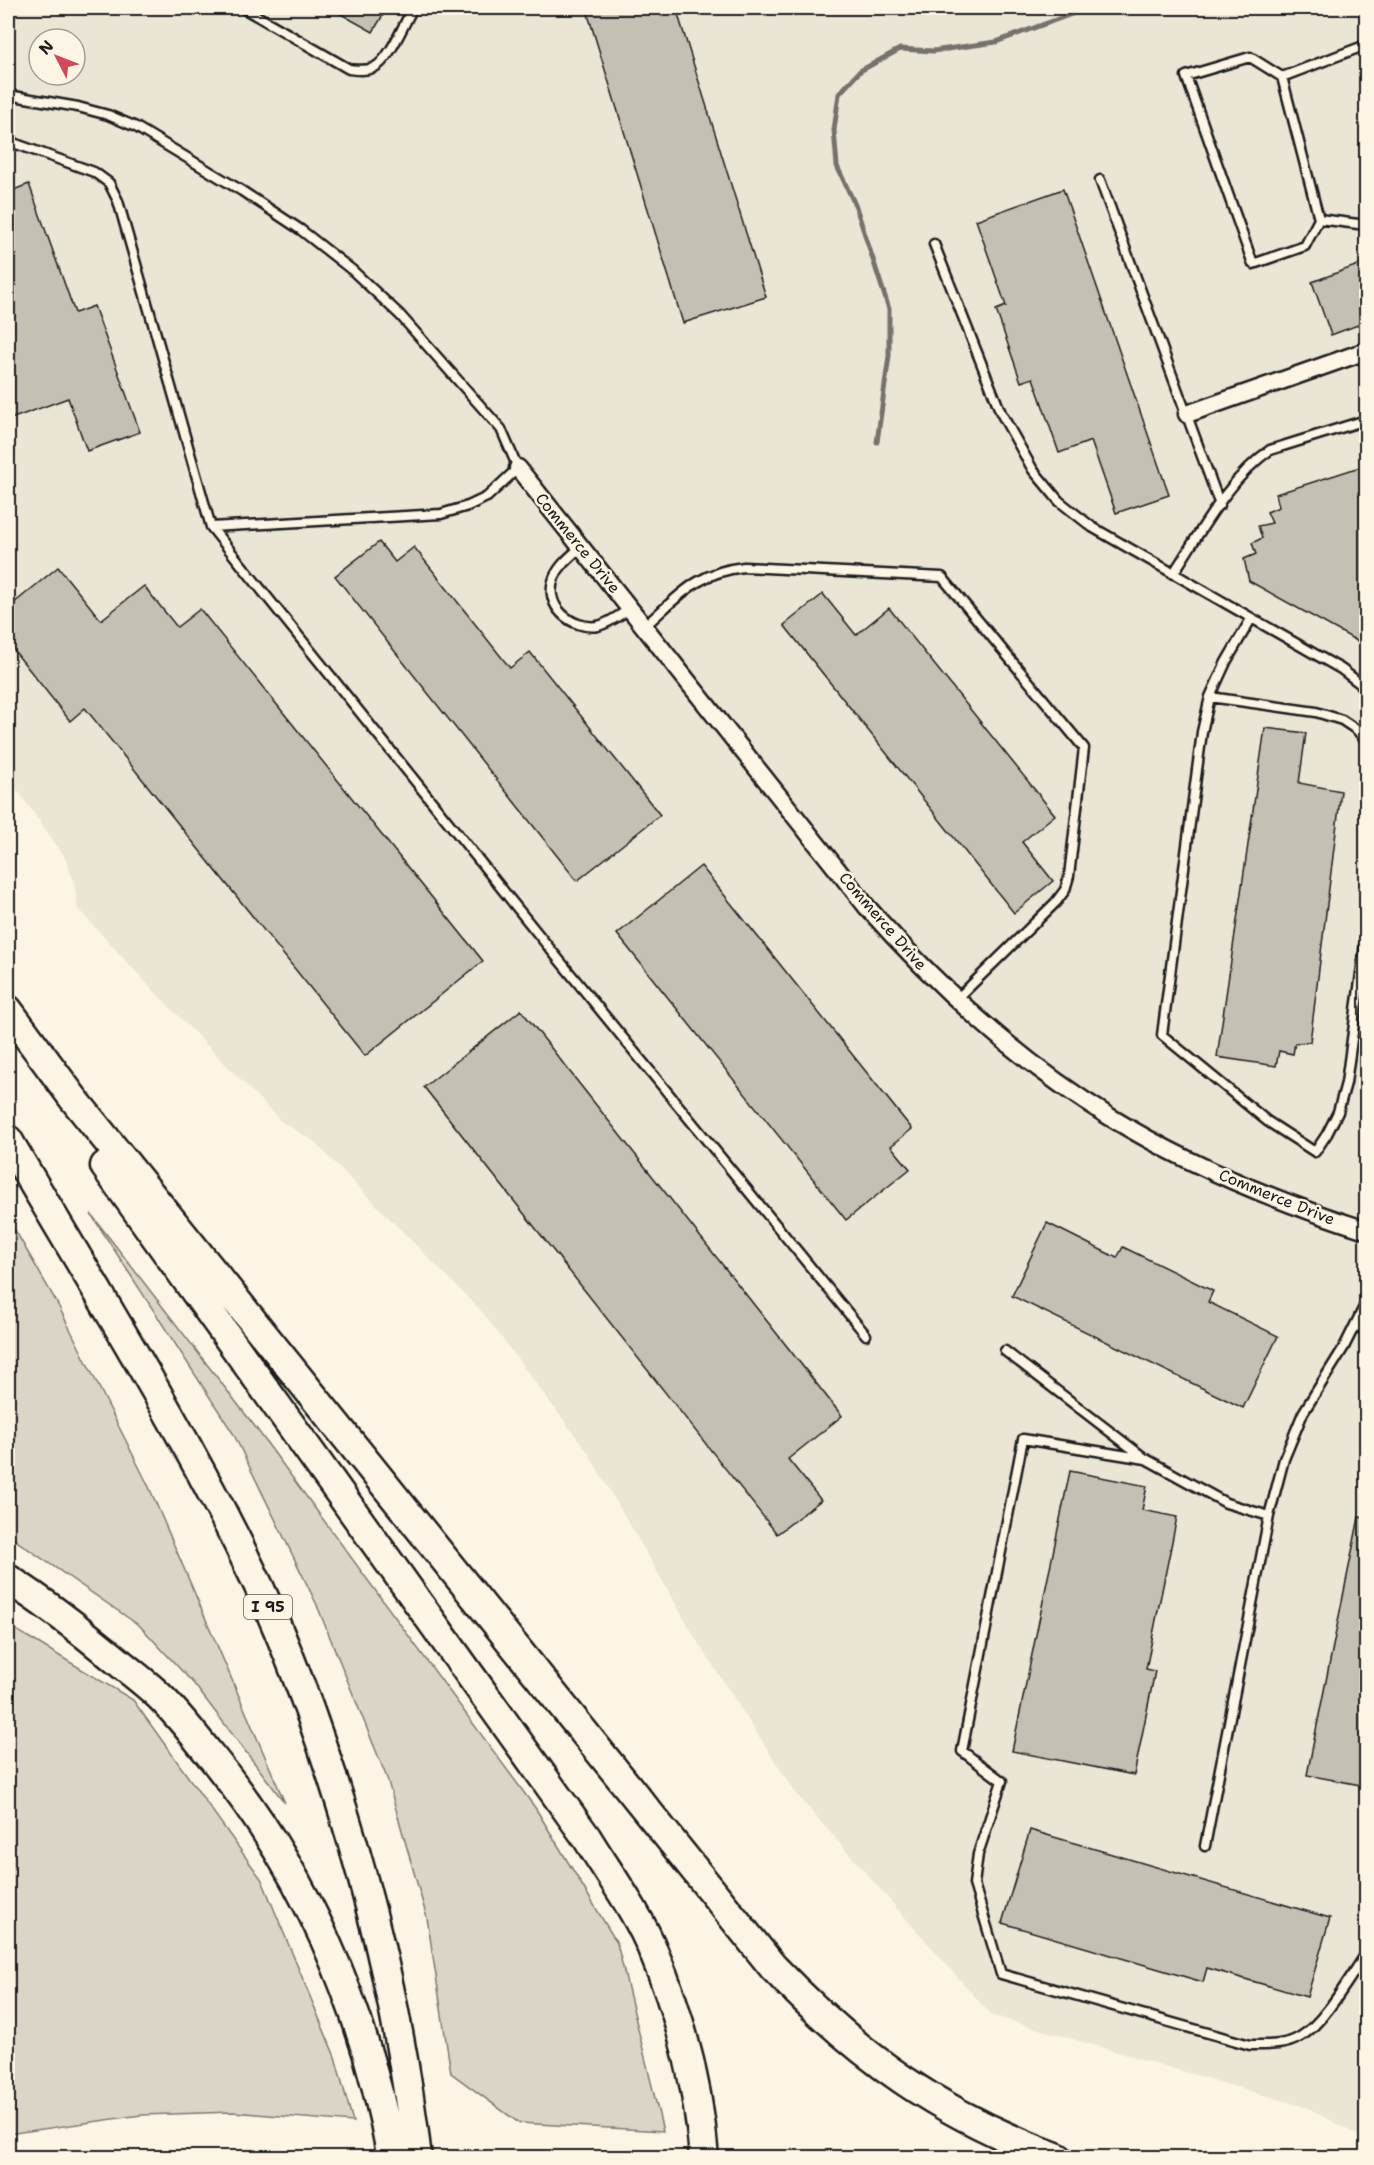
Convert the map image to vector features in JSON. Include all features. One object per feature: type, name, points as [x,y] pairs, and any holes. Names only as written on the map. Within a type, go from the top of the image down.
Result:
[{"type":"highway","points":[[8,1010],[73,1098],[773,1967],[812,2008],[847,2039],[907,2084],[953,2112],[1006,2138],[1058,2157]]},
{"type":"highway","points":[[8,1024],[62,1106],[593,1848],[654,1952],[691,2066],[703,2144]]},
{"type":"highway","name":"I 95","points":[[8,1140],[200,1469],[250,1568],[278,1631],[321,1743],[371,1903],[394,2010],[399,2121],[417,2157]]},
{"type":"highway","points":[[8,1579],[77,1626],[156,1693],[218,1764],[255,1812],[315,1915],[340,1972],[399,2121],[392,2157]]},
{"type":"street","points":[[1186,414],[1366,351]]},
{"type":"street","name":"Commerce Drive","points":[[518,468],[867,907],[908,953],[1000,1038],[1052,1078],[1110,1117],[1171,1152],[1238,1184],[1316,1215],[1366,1230]]},
{"type":"lane","points":[[243,8],[349,69],[362,71],[375,68],[385,60],[413,8]]},
{"type":"lane","points":[[1282,76],[1366,45]]},
{"type":"lane","points":[[1250,57],[1282,76],[1319,219],[1305,246],[1252,264],[1186,76],[1250,57]]},
{"type":"lane","points":[[8,95],[78,107],[136,128],[242,191],[301,230],[352,270],[400,315],[501,429],[518,468],[487,497],[468,507],[441,514],[211,528]]},
{"type":"lane","points":[[8,141],[94,172],[109,183],[118,201],[211,528],[551,950],[866,1335]]},
{"type":"lane","points":[[1100,180],[1220,504]]},
{"type":"lane","points":[[1319,219],[1366,225]]},
{"type":"lane","points":[[934,244],[1001,413],[1033,470],[1059,501],[1092,527],[1341,669],[1366,688]]},
{"type":"lane","points":[[1173,574],[1248,467],[1270,450],[1366,420]]},
{"type":"lane","points":[[581,547],[561,566],[553,579],[551,593],[554,604],[562,616],[588,626],[599,626],[631,608]]},
{"type":"lane","points":[[645,626],[689,587],[723,569],[744,567],[942,578],[1070,730],[1084,748],[1069,876],[1065,890],[1056,902],[957,999]]},
{"type":"lane","points":[[1251,619],[1226,662],[1210,698],[1202,732],[1162,1035],[1267,1121],[1315,1152],[1338,1112],[1346,1083],[1366,937]]},
{"type":"lane","points":[[1210,698],[1316,711],[1342,720],[1357,730],[1366,741]]},
{"type":"lane","points":[[1205,1846],[1269,1516],[1284,1459],[1303,1413],[1356,1326],[1366,1303]]},
{"type":"lane","points":[[1356,1326],[1366,1329]]},
{"type":"lane","points":[[1005,1351],[1146,1459],[1226,1503],[1269,1516]]},
{"type":"lane","points":[[1146,1459],[1023,1439],[962,1751],[1002,1781],[978,1854],[974,1884],[1001,1974],[1251,2045],[1276,2045],[1299,2038],[1316,2025],[1366,1954]]},
{"type":"shaded area","points":[[8,8],[1366,8],[1366,2140],[1308,2108],[991,2015],[797,1795],[699,1644],[587,1451],[483,1313],[313,1141],[282,1122],[153,990],[78,909],[74,882],[65,857],[8,777]]},
{"type":"shaded area","points":[[91,1214],[253,1424],[536,1809],[617,1943],[663,2131],[519,2123],[451,2073],[427,1918],[387,1778],[316,1603],[233,1433]]},
{"type":"shaded area","points":[[8,1218],[56,1301],[149,1487],[285,1803],[194,1684],[140,1626],[8,1535]]},
{"type":"shaded area","points":[[8,1625],[133,1700],[262,1880],[335,2057],[353,2122],[233,2112],[141,2115],[8,2134]]},
{"type":"building","points":[[330,8],[387,8],[373,32]]},
{"type":"building","points":[[586,8],[676,8],[766,297],[683,323]]},
{"type":"building","points":[[29,184],[75,313],[94,306],[140,432],[87,451],[68,398],[8,420],[8,192]]},
{"type":"building","points":[[1063,189],[1169,495],[1116,513],[1091,441],[1059,453],[1033,378],[1021,382],[996,310],[1006,306],[976,220]]},
{"type":"building","points":[[1366,262],[1366,322],[1331,335],[1312,282]]},
{"type":"building","points":[[1366,465],[1366,646],[1249,581],[1244,559],[1256,554],[1252,543],[1262,538],[1258,526],[1272,523],[1267,512],[1279,507],[1276,494]]},
{"type":"building","points":[[379,542],[395,562],[414,547],[510,668],[530,652],[660,815],[577,881],[335,576]]},
{"type":"building","points":[[58,567],[101,620],[144,586],[177,627],[200,609],[483,961],[365,1056],[85,708],[70,721],[8,643],[8,608]]},
{"type":"building","points":[[823,594],[856,635],[889,608],[1055,815],[1022,842],[1053,881],[1014,913],[784,625]]},
{"type":"building","points":[[1265,728],[1306,733],[1299,783],[1341,791],[1310,1042],[1295,1043],[1293,1054],[1279,1051],[1276,1066],[1217,1057]]},
{"type":"building","points":[[701,866],[912,1129],[891,1146],[910,1169],[846,1220],[617,934]]},
{"type":"building","points":[[521,1010],[842,1416],[788,1459],[821,1500],[777,1534],[424,1087]]},
{"type":"building","points":[[1047,1223],[1117,1258],[1123,1247],[1213,1291],[1208,1302],[1278,1336],[1243,1408],[1012,1296]]},
{"type":"building","points":[[1070,1471],[1147,1486],[1142,1510],[1177,1517],[1146,1669],[1155,1671],[1134,1775],[1012,1751]]},
{"type":"building","points":[[1359,1517],[1366,1518],[1366,1786],[1307,1775]]},
{"type":"building","points":[[1030,1830],[1330,1918],[1307,1997],[1207,1968],[1203,1982],[1002,1923]]},
{"type":"waterway","points":[[877,442],[889,356],[889,309],[856,207],[837,166],[834,130],[839,94],[860,71],[900,49],[933,51],[996,42],[1088,8]]}]
